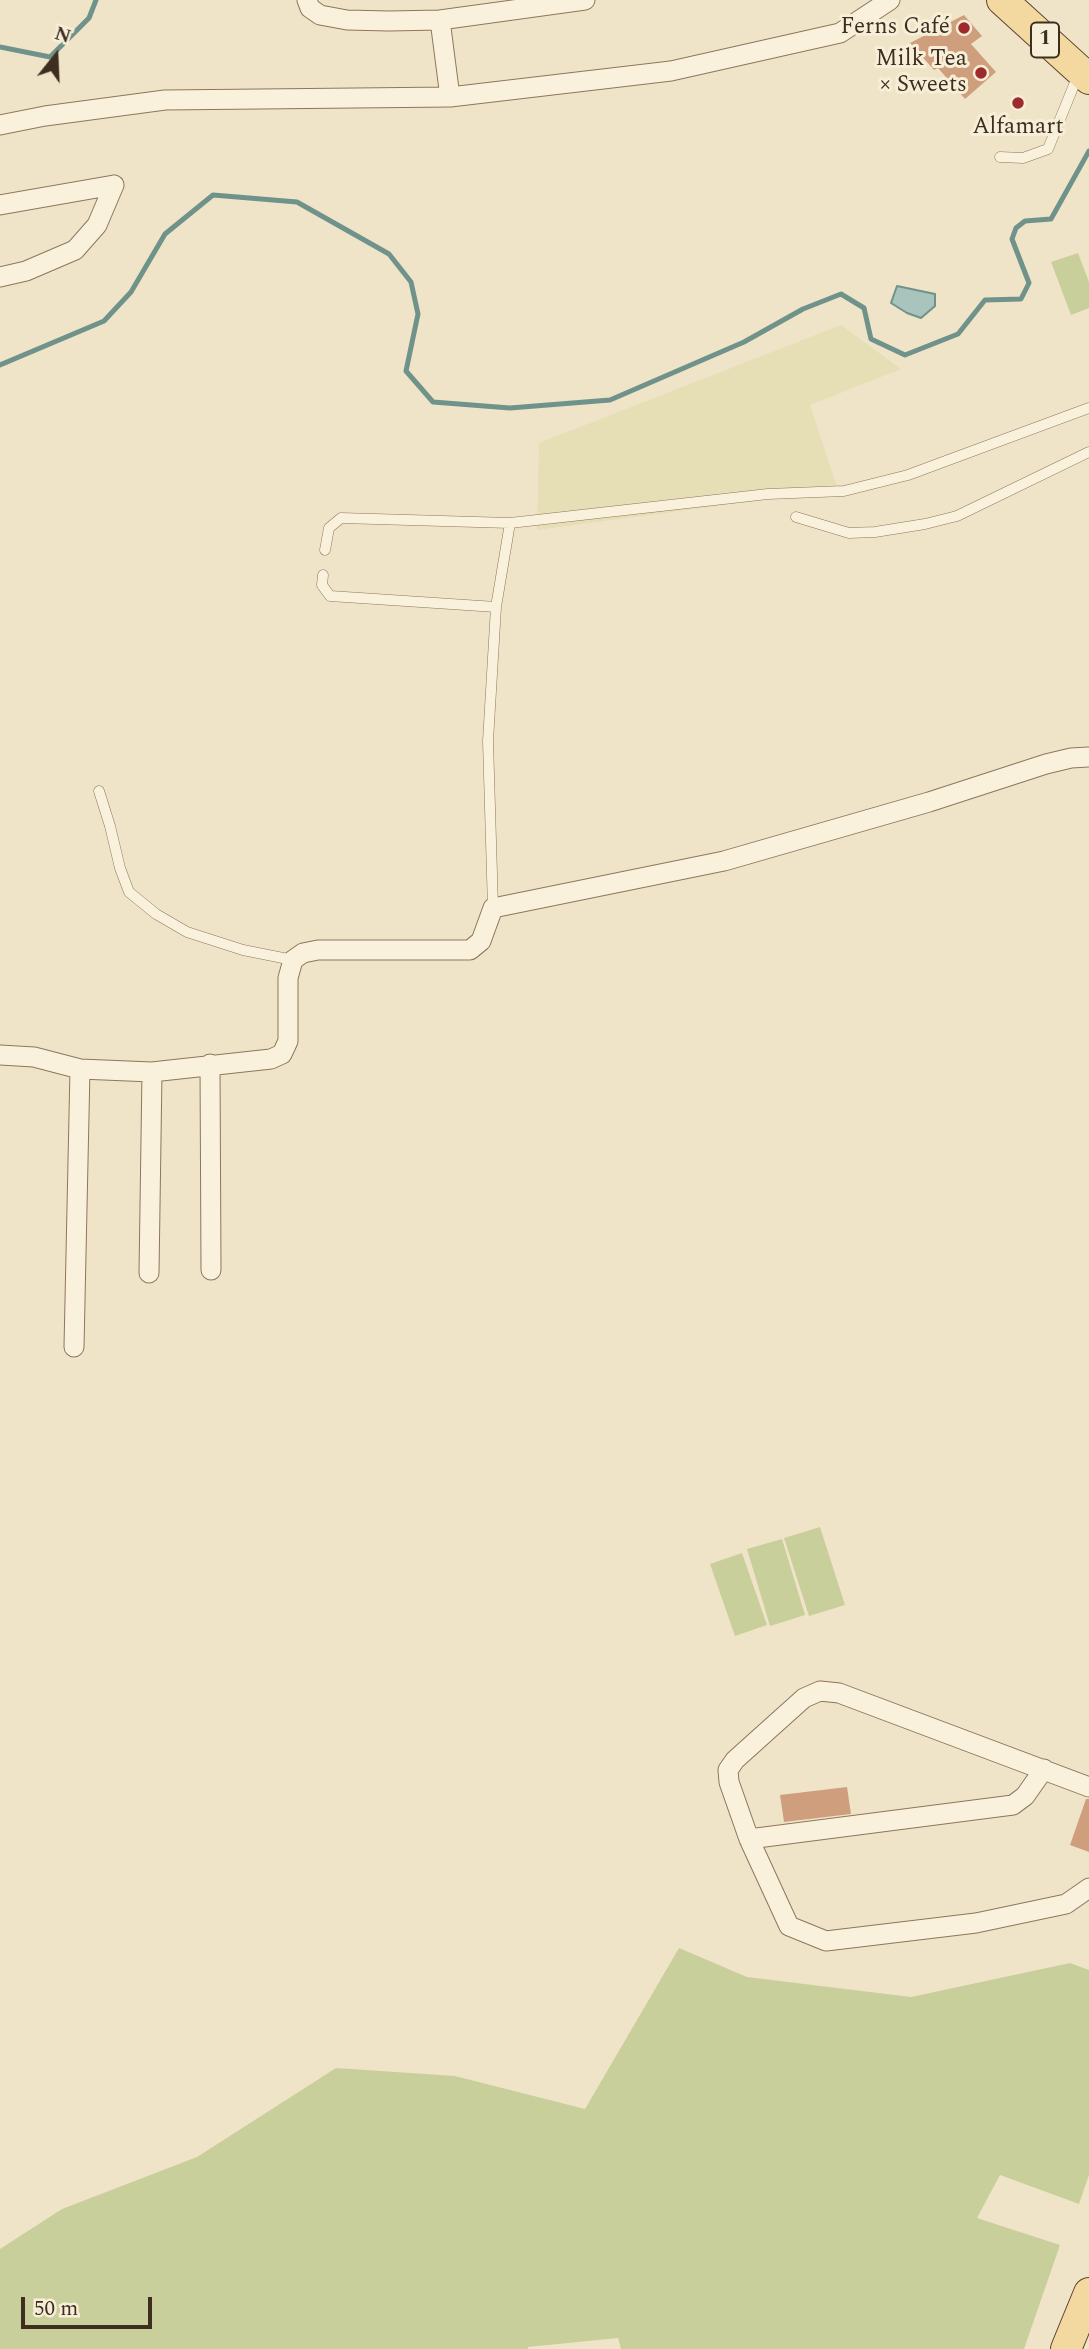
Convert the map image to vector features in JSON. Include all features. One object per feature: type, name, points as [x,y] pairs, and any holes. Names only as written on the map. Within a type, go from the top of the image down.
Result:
[{"type":"main road","name":"1","points":[[1002,0],[1084,75]]},
{"type":"main road","points":[[1066,2349],[1089,2293]]},
{"type":"street","points":[[307,0],[310,8],[320,15],[347,20],[440,20],[585,0]]},
{"type":"street","points":[[0,125],[45,116],[165,100],[450,97],[684,68],[840,33],[890,0]]},
{"type":"street","points":[[440,20],[450,97]]},
{"type":"street","points":[[0,205],[114,185],[97,225],[75,250],[26,271],[0,276]]},
{"type":"street","points":[[0,1055],[34,1057],[80,1069],[152,1072],[271,1059],[282,1054],[288,1041],[288,978],[293,960],[303,953],[318,950],[470,950],[481,941],[493,908],[723,861],[929,802],[1046,764],[1089,757]]},
{"type":"street","points":[[210,1064],[211,1270]]},
{"type":"street","points":[[74,1347],[80,1069]]},
{"type":"street","points":[[149,1273],[152,1072]]},
{"type":"street","points":[[1089,1787],[839,1693],[820,1691],[804,1698],[735,1760],[728,1770],[729,1782],[749,1839],[789,1926],[826,1941],[976,1923],[1066,1904],[1089,1888]]},
{"type":"street","points":[[749,1839],[1013,1805],[1025,1796],[1044,1769]]},
{"type":"lane","points":[[1000,157],[1023,158],[1048,149],[1084,75]]},
{"type":"lane","points":[[326,551],[329,528],[341,518],[510,523],[768,494],[844,491],[908,475],[1089,408]]},
{"type":"lane","points":[[796,517],[849,533],[925,524],[957,516],[1089,452]]},
{"type":"lane","points":[[493,908],[488,741],[496,607],[510,523]]},
{"type":"lane","points":[[323,575],[322,585],[330,596],[496,607]]},
{"type":"lane","points":[[99,791],[129,892],[156,914],[187,932],[243,950],[293,960]]},
{"type":"shaded area","points":[[841,325],[901,369],[810,405],[838,490],[537,530],[539,443]]},
{"type":"green space","points":[[1078,253],[1089,282],[1089,308],[1071,315],[1051,262]]},
{"type":"green space","points":[[820,1527],[845,1605],[809,1616],[784,1538]]},
{"type":"green space","points":[[782,1539],[805,1615],[770,1626],[747,1549]]},
{"type":"green space","points":[[742,1553],[767,1625],[735,1636],[710,1564]]},
{"type":"green space","points":[[679,1948],[747,1977],[911,1997],[1070,1963],[1089,1970],[1089,2175],[1079,2204],[1000,2175],[977,2218],[1060,2245],[1024,2349],[621,2349],[618,2338],[528,2349],[0,2349],[0,2249],[62,2209],[197,2157],[336,2068],[455,2076],[585,2109]]},
{"type":"water","points":[[897,286],[935,294],[935,306],[921,318],[907,313],[891,303]]},
{"type":"building","points":[[964,15],[982,36],[971,44],[996,72],[965,99],[938,68],[934,70],[910,43]]},
{"type":"building","points":[[847,1787],[851,1814],[784,1822],[780,1795]]},
{"type":"building","points":[[1086,1799],[1089,1799],[1089,1852],[1070,1845]]},
{"type":"waterway","points":[[0,47],[50,57],[89,18],[96,0]]},
{"type":"waterway","points":[[0,365],[104,321],[131,292],[165,234],[213,195],[297,202],[389,254],[411,282],[418,314],[406,371],[433,402],[510,408],[610,400],[744,342],[803,309],[841,294],[864,308],[871,339],[905,355],[958,334],[985,300],[1021,299],[1029,283],[1012,239],[1016,228],[1025,221],[1051,219],[1089,151]]},
{"type":"place","name":"Ferns Café","points":[[964,28]]},
{"type":"place","name":"Milk Tea × Sweets","points":[[981,73]]},
{"type":"place","name":"Alfamart","points":[[1018,103]]}]
